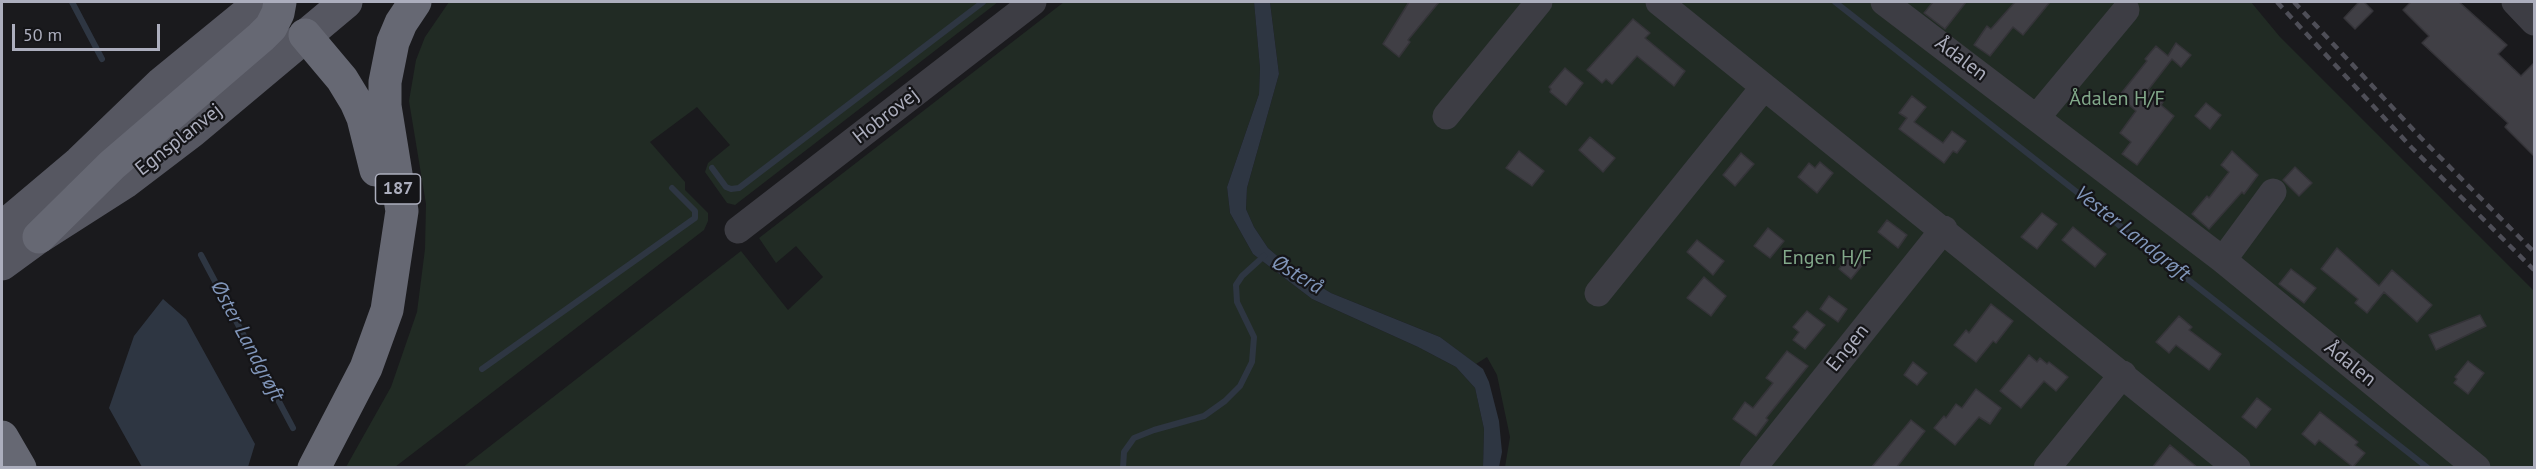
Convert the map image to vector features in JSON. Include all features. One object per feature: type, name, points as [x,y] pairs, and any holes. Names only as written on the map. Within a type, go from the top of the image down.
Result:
[{"type":"highway","name":"187","points":[[314,468],[339,423],[376,345],[387,310],[402,211],[385,106],[385,82],[393,42],[401,23],[415,2]]},
{"type":"highway","points":[[39,237],[112,165],[261,37],[271,27],[268,8]]},
{"type":"highway","points":[[305,35],[342,79],[363,118],[378,178],[394,273]]},
{"type":"highway","points":[[2,437],[20,468]]},
{"type":"main road","name":"Egnsplanvej","points":[[2,264],[39,237],[125,182],[192,131],[345,2]]},
{"type":"main road","points":[[2,228],[80,162],[162,83],[268,8],[296,25],[305,35]]},
{"type":"street","name":"Hobrovej","points":[[738,230],[1033,2]]},
{"type":"street","points":[[1446,116],[1539,2]]},
{"type":"street","points":[[1659,2],[1944,229],[2237,468]]},
{"type":"street","name":"Ådalen","points":[[1884,2],[2223,260],[2477,468]]},
{"type":"street","points":[[2515,2],[2535,22]]},
{"type":"street","points":[[2037,117],[2126,10]]},
{"type":"street","points":[[1598,293],[1764,87]]},
{"type":"street","points":[[2223,260],[2273,192]]},
{"type":"street","name":"Engen","points":[[1753,468],[1944,229]]},
{"type":"street","points":[[2048,468],[2123,374]]},
{"type":"green space","points":[[449,2],[998,2],[735,205],[727,203],[705,172],[708,163],[730,145],[697,107],[650,142],[685,182],[685,190],[708,213],[708,221],[704,230],[395,467],[346,467],[391,387],[417,312],[425,249],[426,204],[409,101],[416,60],[425,37]]},
{"type":"green space","points":[[1064,2],[1254,2],[1260,68],[1259,94],[1227,187],[1230,213],[1253,254],[1312,299],[1418,347],[1456,367],[1475,388],[1484,429],[1483,468],[462,468],[741,251],[788,310],[823,277],[796,246],[776,263],[759,238]]},
{"type":"green space","points":[[1270,2],[2251,2],[2280,37],[2534,291],[2534,467],[1505,467],[1510,437],[1497,375],[1487,357],[1476,364],[1440,337],[1331,293],[1295,271],[1268,248],[1254,227],[1246,209],[1247,188],[1279,74]]},
{"type":"water","name":"Østerå","points":[[1254,2],[1270,2],[1279,74],[1247,188],[1246,209],[1254,227],[1268,248],[1295,271],[1331,293],[1440,337],[1483,369],[1489,382],[1499,421],[1502,452],[1499,467],[1483,467],[1484,429],[1475,388],[1456,367],[1418,347],[1312,299],[1253,254],[1230,213],[1227,187],[1259,94],[1260,68]]},
{"type":"water","points":[[163,299],[186,319],[255,444],[248,467],[142,467],[109,408],[134,336]]},
{"type":"building","points":[[1409,2],[1439,2],[1408,40],[1410,42],[1399,57],[1383,44]]},
{"type":"building","points":[[1933,2],[1966,2],[1945,29],[1924,13]]},
{"type":"building","points":[[2015,2],[2050,2],[2023,35],[2013,27],[1990,56],[1974,45],[1987,26],[1991,29]]},
{"type":"building","points":[[2359,2],[2364,2],[2373,11],[2355,29],[2344,18]]},
{"type":"building","points":[[2411,2],[2459,2],[2507,45],[2498,54],[2521,76],[2535,62],[2535,157],[2505,127],[2508,123],[2422,43],[2429,36],[2403,10]]},
{"type":"building","points":[[1633,19],[1650,33],[1645,38],[1685,71],[1674,86],[1637,56],[1612,84],[1606,79],[1602,83],[1587,70]]},
{"type":"building","points":[[2176,43],[2191,55],[2181,67],[2172,59],[2148,90],[2163,102],[2161,105],[2174,116],[2137,165],[2122,154],[2131,142],[2120,133],[2136,111],[2119,96],[2156,46],[2168,56]]},
{"type":"building","points":[[1565,68],[1583,83],[1566,105],[1550,92],[1549,87]]},
{"type":"building","points":[[1912,96],[1926,107],[1914,122],[1943,143],[1952,131],[1966,141],[1957,153],[1953,151],[1944,163],[1899,129],[1907,118],[1899,113]]},
{"type":"building","points":[[2206,103],[2221,115],[2210,129],[2195,116]]},
{"type":"building","points":[[1590,137],[1615,158],[1603,172],[1579,150]]},
{"type":"building","points":[[1519,151],[1544,171],[1532,186],[1506,168]]},
{"type":"building","points":[[2232,151],[2258,175],[2244,194],[2242,192],[2209,229],[2192,214],[2207,196],[2209,198],[2229,172],[2221,165]]},
{"type":"building","points":[[1741,153],[1754,164],[1735,186],[1723,175]]},
{"type":"building","points":[[1820,162],[1833,173],[1817,193],[1798,177],[1809,163],[1815,168]]},
{"type":"building","points":[[2295,167],[2312,183],[2299,196],[2283,180]]},
{"type":"building","points":[[2042,213],[2057,224],[2037,249],[2021,237]]},
{"type":"building","points":[[1887,220],[1907,235],[1898,248],[1878,232]]},
{"type":"building","points":[[2073,227],[2106,254],[2095,267],[2062,240]]},
{"type":"building","points":[[1768,228],[1784,241],[1770,258],[1754,246]]},
{"type":"building","points":[[1697,240],[1724,261],[1713,275],[1687,252]]},
{"type":"building","points":[[2337,248],[2379,286],[2392,270],[2432,305],[2417,322],[2384,292],[2367,313],[2355,303],[2358,299],[2321,269]]},
{"type":"building","points":[[1851,253],[1864,263],[1851,279],[1839,269]]},
{"type":"building","points":[[2291,269],[2316,288],[2304,303],[2279,284]]},
{"type":"building","points":[[1704,277],[1726,296],[1711,316],[1687,298]]},
{"type":"building","points":[[1829,296],[1847,309],[1838,322],[1820,309]]},
{"type":"building","points":[[1991,304],[2013,321],[1996,343],[1993,341],[1976,362],[1954,345],[1966,330],[1969,333]]},
{"type":"building","points":[[1807,311],[1825,325],[1805,349],[1793,340],[1799,332],[1793,327]]},
{"type":"building","points":[[2480,315],[2486,326],[2436,350],[2429,335]]},
{"type":"building","points":[[2179,316],[2192,327],[2189,330],[2221,354],[2209,370],[2176,345],[2169,353],[2156,342]]},
{"type":"building","points":[[1787,351],[1808,366],[1766,418],[1768,420],[1756,436],[1733,419],[1745,402],[1753,408],[1773,383],[1766,378]]},
{"type":"building","points":[[2029,355],[2037,362],[2040,358],[2047,364],[2049,362],[2068,377],[2056,391],[2044,381],[2021,408],[2000,391]]},
{"type":"building","points":[[2468,361],[2484,373],[2468,394],[2454,383],[2457,379],[2455,377]]},
{"type":"building","points":[[1913,362],[1927,373],[1917,385],[1904,375]]},
{"type":"building","points":[[1976,389],[2001,408],[1990,424],[1979,417],[1955,445],[1934,428],[1944,416],[1946,418],[1956,404],[1962,408]]},
{"type":"building","points":[[2257,398],[2271,409],[2256,428],[2242,417]]},
{"type":"building","points":[[2320,412],[2358,442],[2355,445],[2365,453],[2353,467],[2319,440],[2315,445],[2302,434]]},
{"type":"building","points":[[1911,420],[1925,431],[1896,468],[1871,468]]},
{"type":"building","points":[[2170,445],[2198,468],[2152,468]]},
{"type":"waterway","name":"Øster Landgrøft","points":[[72,2],[102,59]]},
{"type":"waterway","points":[[712,168],[726,187],[739,188],[983,2]]},
{"type":"waterway","name":"Vester Landgrøft","points":[[1835,2],[2428,468]]},
{"type":"waterway","points":[[482,369],[695,218],[695,211],[672,188]]},
{"type":"waterway","name":"Øster Landgrøft","points":[[201,255],[293,428]]},
{"type":"waterway","points":[[1123,468],[1124,452],[1134,438],[1204,416],[1225,401],[1240,386],[1252,362],[1254,337],[1237,302],[1236,285],[1242,276],[1264,256]]},
{"type":"railway","points":[[2277,2],[2412,148],[2534,270]]},
{"type":"railway","points":[[2294,2],[2421,138],[2534,252]]},
{"type":"park label","name":"Ådalen H/F","points":[[2117,99]]},
{"type":"park label","name":"Engen H/F","points":[[1827,258]]}]
